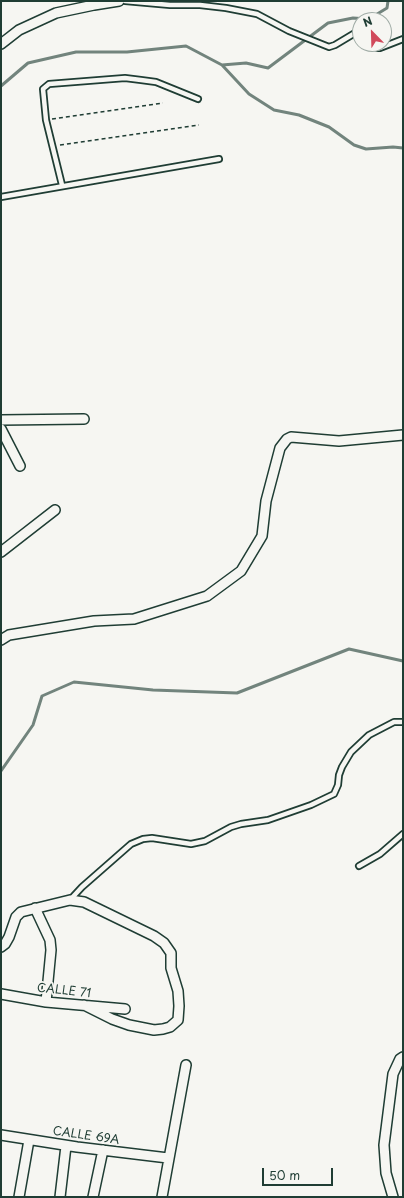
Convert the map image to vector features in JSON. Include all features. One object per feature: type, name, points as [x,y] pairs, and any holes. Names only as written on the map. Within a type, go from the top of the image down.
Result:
[{"type":"street","points":[[1,44],[19,30],[56,13],[119,1]]},
{"type":"street","points":[[1,420],[84,419]]},
{"type":"street","points":[[1,429],[20,466]]},
{"type":"street","points":[[1,640],[9,635],[94,621],[134,619],[207,596],[241,571],[262,536],[266,501],[280,448],[287,439],[291,437],[338,441],[403,435]]},
{"type":"street","points":[[1,552],[55,510]]},
{"type":"street","points":[[1,947],[5,944],[9,937],[16,917],[21,912],[70,900],[84,902],[154,936],[164,944],[171,953],[170,968],[178,991],[179,1006],[178,1020],[170,1027],[154,1030],[129,1025],[84,1005]]},
{"type":"street","points":[[35,908],[50,940],[51,950],[46,1002]]},
{"type":"street","name":"CALLE 71","points":[[1,994],[46,1002],[125,1009]]},
{"type":"street","points":[[393,1197],[386,1173],[384,1145],[393,1074],[400,1059],[403,1057]]},
{"type":"street","points":[[162,1197],[186,1065]]},
{"type":"street","name":"CALLE 69A","points":[[1,1135],[66,1146],[168,1158]]},
{"type":"street","points":[[19,1197],[29,1140]]},
{"type":"street","points":[[60,1197],[66,1146]]},
{"type":"street","points":[[93,1197],[103,1150]]},
{"type":"lane","points":[[125,1],[170,5],[200,5],[257,14],[289,31],[329,47],[335,46],[352,35]]},
{"type":"lane","points":[[392,43],[403,39]]},
{"type":"lane","points":[[62,185],[46,120],[43,89],[49,84],[125,78],[156,82],[198,99]]},
{"type":"lane","points":[[1,197],[62,185],[219,159]]},
{"type":"lane","points":[[70,900],[82,887],[131,844],[143,839],[152,838],[191,844],[205,842],[231,827],[268,820],[311,805],[334,794],[338,785],[342,767],[351,752],[369,735],[394,722],[403,722]]},
{"type":"lane","points":[[359,866],[380,854],[403,834]]},
{"type":"path","points":[[46,120],[163,103]]},
{"type":"path","points":[[52,147],[199,125]]},
{"type":"waterway","points":[[1,86],[28,63],[76,52],[127,52],[186,46],[222,65],[246,63],[268,68],[328,23],[353,18],[369,19],[387,8],[388,1]]},
{"type":"waterway","points":[[222,65],[249,94],[274,110],[299,115],[329,127],[354,145],[366,149],[393,147],[403,148]]},
{"type":"waterway","points":[[1,771],[33,725],[42,696],[74,682],[153,690],[237,693],[349,649],[403,661]]}]
